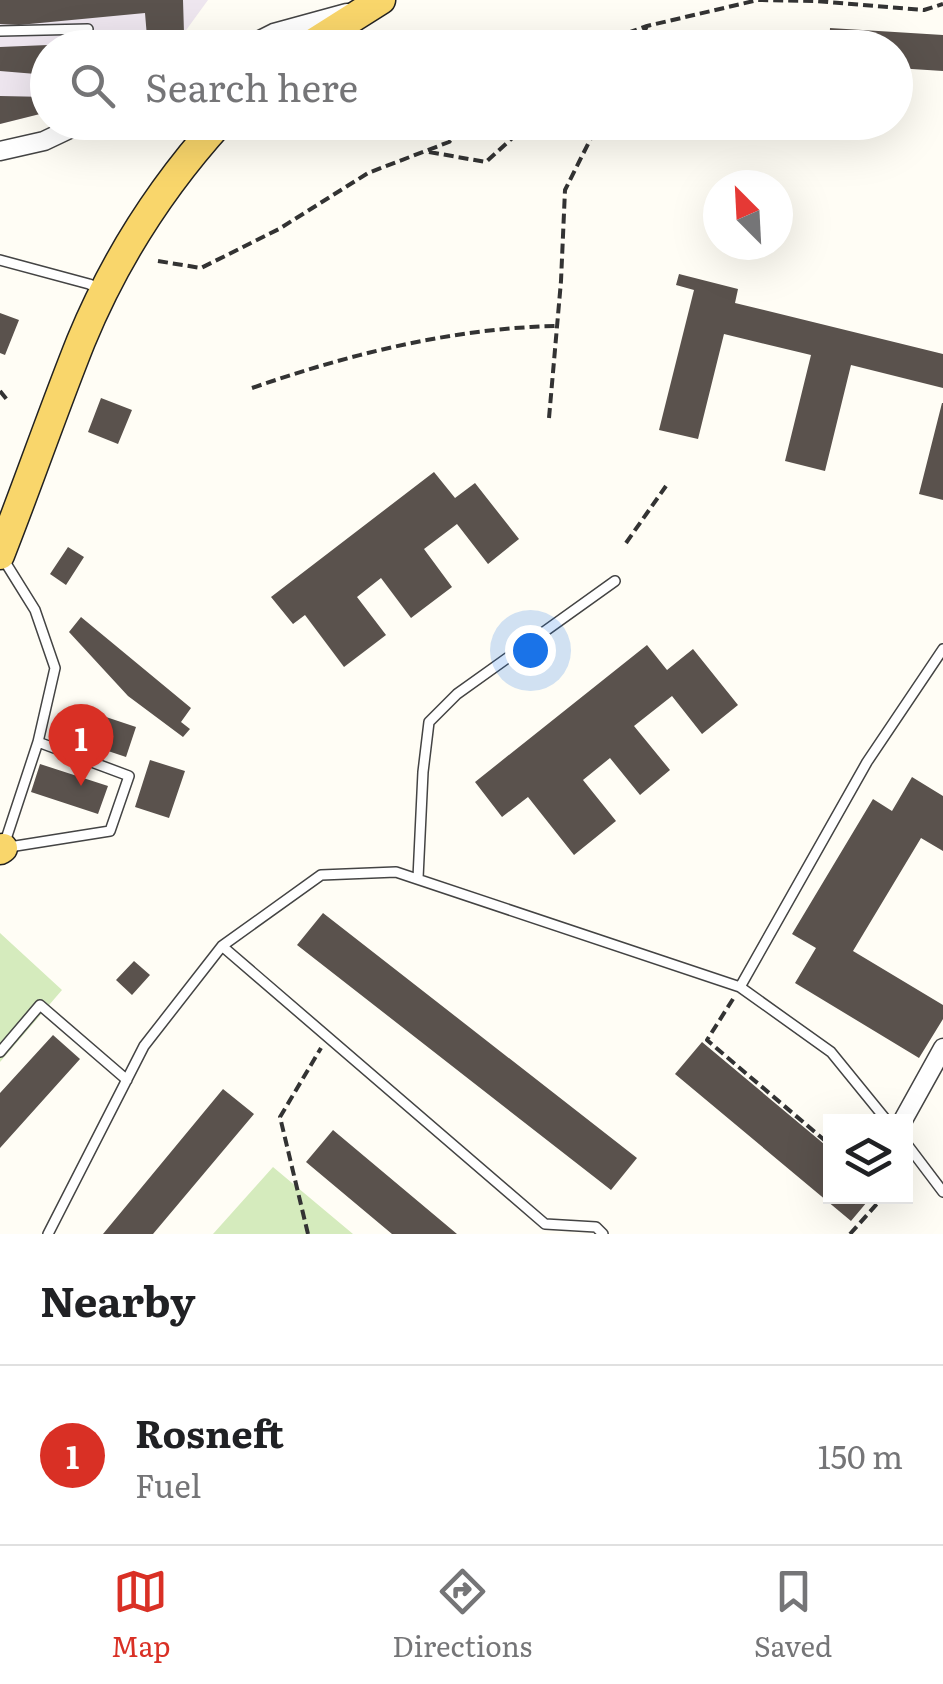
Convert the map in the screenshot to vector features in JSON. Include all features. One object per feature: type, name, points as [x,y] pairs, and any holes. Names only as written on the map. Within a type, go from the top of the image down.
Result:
[{"type":"main road","points":[[334,30],[375,4]]},
{"type":"main road","points":[[0,555],[82,338],[104,291],[152,209],[206,140]]},
{"type":"street","points":[[284,30],[375,4]]},
{"type":"street","points":[[0,151],[46,140]]},
{"type":"street","points":[[906,1114],[943,1048]]},
{"type":"lane","points":[[44,30],[88,29]]},
{"type":"lane","points":[[0,31],[30,30]]},
{"type":"lane","points":[[0,260],[104,291]]},
{"type":"lane","points":[[0,555],[35,610],[54,668],[38,742],[2,849],[110,831],[129,776],[38,742]]},
{"type":"lane","points":[[418,878],[429,722],[457,694],[616,581]]},
{"type":"lane","points":[[740,987],[867,762],[943,649]]},
{"type":"lane","points":[[48,1234],[144,1046],[222,946],[321,875],[396,872],[740,987],[830,1052],[881,1114]]},
{"type":"lane","points":[[222,946],[544,1224],[596,1227],[603,1234]]},
{"type":"lane","points":[[0,1052],[40,1005],[128,1080]]},
{"type":"lane","points":[[913,1152],[943,1192]]},
{"type":"path","points":[[636,30],[758,0],[924,10],[943,4]]},
{"type":"path","points":[[645,30],[647,26]]},
{"type":"path","points":[[158,261],[201,268],[279,229],[368,173],[451,140]]},
{"type":"path","points":[[424,151],[486,162],[510,140]]},
{"type":"path","points":[[550,418],[565,190],[589,140]]},
{"type":"path","points":[[252,388],[310,368],[414,342],[529,326],[557,326]]},
{"type":"path","points":[[0,391],[8,402]]},
{"type":"path","points":[[626,543],[666,486]]},
{"type":"path","points":[[740,987],[707,1040],[823,1138]]},
{"type":"path","points":[[308,1234],[280,1118],[328,1037]]},
{"type":"path","points":[[850,1234],[877,1204]]},
{"type":"shaded area","points":[[0,0],[208,0],[186,30],[30,30],[30,116],[0,124]]},
{"type":"green space","points":[[0,933],[62,990],[0,1062]]},
{"type":"green space","points":[[273,1167],[353,1234],[213,1234]]},
{"type":"building","points":[[0,0],[183,0],[184,30],[146,30],[145,13],[0,24]]},
{"type":"building","points":[[913,33],[943,35],[943,71],[913,69]]},
{"type":"building","points":[[30,46],[30,74],[0,71],[0,47]]},
{"type":"building","points":[[0,96],[30,97],[30,116],[0,124]]},
{"type":"building","points":[[679,274],[738,289],[735,303],[943,354],[943,388],[851,365],[825,471],[785,461],[811,355],[724,334],[698,439],[659,430],[694,290],[676,285]]},
{"type":"building","points":[[0,313],[19,320],[5,355],[0,353]]},
{"type":"building","points":[[101,398],[132,410],[118,444],[88,432]]},
{"type":"building","points":[[943,403],[943,500],[919,494]]},
{"type":"building","points":[[434,472],[455,498],[475,483],[519,539],[488,564],[457,524],[424,549],[452,587],[411,618],[381,578],[357,597],[386,635],[344,667],[305,615],[293,624],[271,597]]},
{"type":"building","points":[[68,547],[84,557],[66,585],[50,574]]},
{"type":"building","points":[[81,617],[191,708],[181,722],[190,729],[183,737],[128,696],[69,632]]},
{"type":"building","points":[[647,645],[667,670],[693,649],[738,705],[702,734],[672,696],[634,726],[670,770],[640,795],[610,758],[583,780],[616,821],[574,855],[528,797],[502,817],[475,782]]},
{"type":"building","points":[[79,708],[136,727],[126,757],[69,738]]},
{"type":"building","points":[[150,760],[185,771],[169,818],[135,807]]},
{"type":"building","points":[[40,764],[108,786],[98,814],[31,792]]},
{"type":"building","points":[[912,777],[943,796],[943,851],[921,838],[853,951],[943,1005],[943,1019],[919,1058],[795,983],[816,948],[792,934],[873,799],[892,811]]},
{"type":"building","points":[[323,913],[637,1158],[611,1190],[297,945]]},
{"type":"building","points":[[134,961],[150,975],[132,995],[116,980]]},
{"type":"building","points":[[53,1035],[80,1059],[0,1148],[0,1093]]},
{"type":"building","points":[[702,1042],[823,1143],[823,1198],[675,1074]]},
{"type":"building","points":[[223,1089],[254,1114],[153,1234],[103,1234]]},
{"type":"building","points":[[333,1130],[457,1234],[392,1234],[306,1162]]},
{"type":"building","points":[[831,1204],[865,1204],[851,1221]]},
{"type":"place","name":"Rosneft","points":[[81,786]]}]
